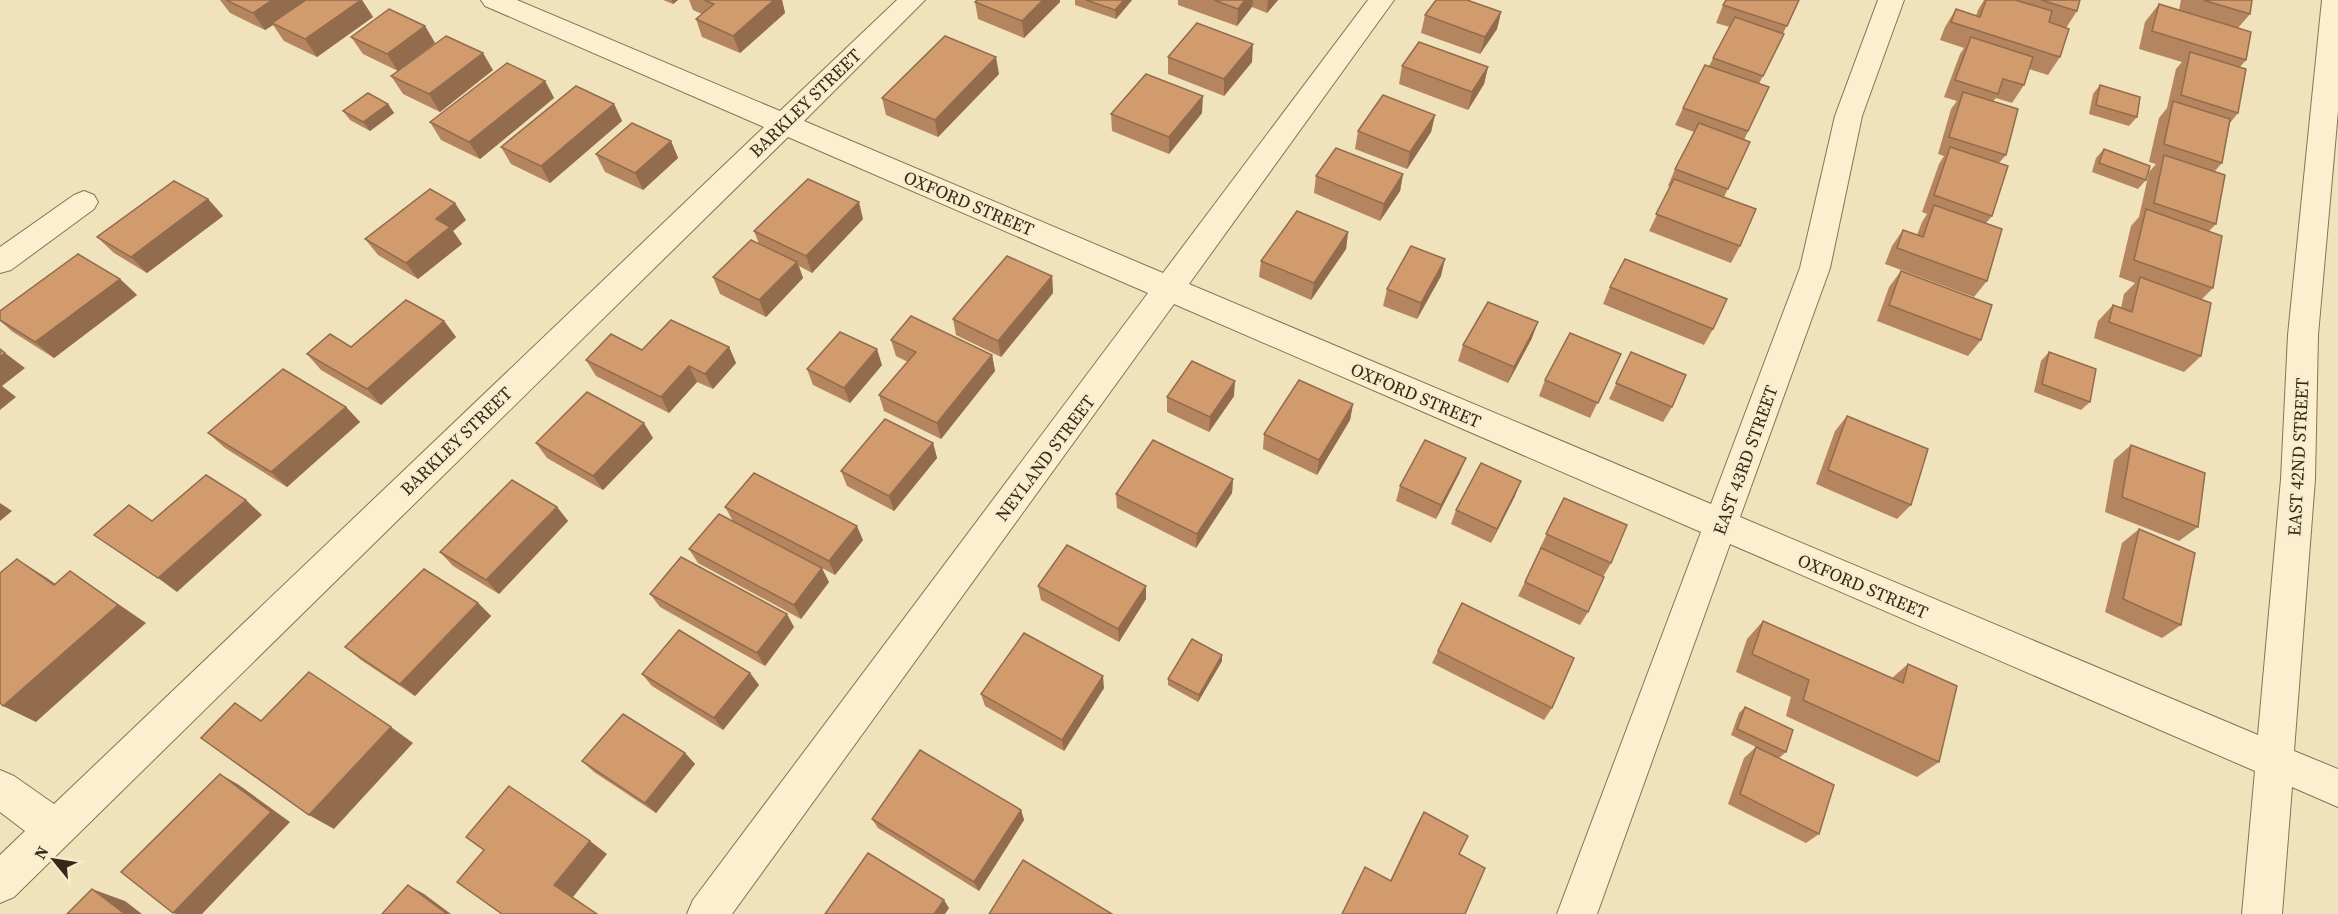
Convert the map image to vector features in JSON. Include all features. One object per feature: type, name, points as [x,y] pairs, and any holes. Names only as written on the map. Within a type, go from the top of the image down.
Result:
[{"type":"street","name":"OXFORD STREET","points":[[495,0],[2338,788]]},
{"type":"street","name":"BARKLEY STREET","points":[[0,883],[912,0]]},
{"type":"street","name":"NEYLAND STREET","points":[[707,914],[1381,0]]},
{"type":"street","name":"EAST 43RD STREET","points":[[1577,914],[1722,526],[1815,268],[1828,218],[1838,156],[1862,74],[1891,0]]},
{"type":"street","name":"EAST 42ND STREET","points":[[2262,914],[2277,762],[2298,479],[2303,335],[2335,0]]},
{"type":"street","points":[[0,262],[84,202]]},
{"type":"street","points":[[0,789],[55,830]]},
{"type":"building","points":[[226,0],[272,0],[253,13]]},
{"type":"building","points":[[306,0],[361,0],[305,39],[272,23]]},
{"type":"building","points":[[704,0],[774,0],[733,36],[696,19],[714,4]]},
{"type":"building","points":[[977,0],[1043,0],[1022,21],[975,2]]},
{"type":"building","points":[[1086,0],[1124,0],[1115,10]]},
{"type":"building","points":[[1214,0],[1245,0],[1238,9]]},
{"type":"building","points":[[1436,0],[1467,0],[1501,12],[1485,37],[1425,15]]},
{"type":"building","points":[[1726,0],[1799,0],[1787,26],[1723,5]]},
{"type":"building","points":[[1986,0],[2015,0],[2052,11],[2049,22],[2069,29],[2060,57],[1951,22],[1956,9],[1980,17]]},
{"type":"building","points":[[2041,0],[2080,0],[2077,11]]},
{"type":"building","points":[[2203,0],[2252,0],[2250,14]]},
{"type":"building","points":[[2159,4],[2251,32],[2246,60],[2152,31]]},
{"type":"building","points":[[389,9],[425,26],[387,54],[351,37]]},
{"type":"building","points":[[1735,17],[1784,34],[1763,76],[1713,58]]},
{"type":"building","points":[[1197,23],[1253,44],[1224,79],[1168,57]]},
{"type":"building","points":[[446,36],[483,53],[429,94],[391,76]]},
{"type":"building","points":[[945,36],[996,57],[935,120],[882,98]]},
{"type":"building","points":[[1971,37],[2033,57],[2024,85],[2003,79],[1998,94],[1955,80]]},
{"type":"building","points":[[1419,42],[1488,67],[1472,92],[1402,66]]},
{"type":"building","points":[[2190,52],[2246,69],[2238,113],[2181,95]]},
{"type":"building","points":[[507,63],[545,81],[469,142],[430,122]]},
{"type":"building","points":[[1705,65],[1769,87],[1748,131],[1683,108]]},
{"type":"building","points":[[1146,74],[1203,96],[1169,137],[1111,114]]},
{"type":"building","points":[[2100,85],[2140,97],[2137,117],[2096,105]]},
{"type":"building","points":[[576,86],[614,104],[541,166],[501,147]]},
{"type":"building","points":[[1963,92],[2018,109],[2006,155],[1949,137]]},
{"type":"building","points":[[368,93],[388,104],[363,122],[343,111]]},
{"type":"building","points":[[1383,95],[1435,115],[1410,152],[1358,131]]},
{"type":"building","points":[[2173,101],[2230,119],[2222,163],[2164,144]]},
{"type":"building","points":[[632,123],[671,141],[635,173],[596,154]]},
{"type":"building","points":[[1699,123],[1750,142],[1728,189],[1675,169]]},
{"type":"building","points":[[1950,147],[2008,166],[1992,216],[1934,195]]},
{"type":"building","points":[[1336,148],[1403,174],[1384,204],[1316,176]]},
{"type":"building","points":[[2104,149],[2150,166],[2146,180],[2099,163]]},
{"type":"building","points":[[2164,155],[2225,175],[2216,224],[2154,203]]},
{"type":"building","points":[[808,179],[859,202],[806,256],[754,231]]},
{"type":"building","points":[[1674,179],[1756,209],[1740,246],[1656,214]]},
{"type":"building","points":[[174,181],[208,199],[131,257],[97,237]]},
{"type":"building","points":[[430,189],[455,203],[436,219],[450,227],[406,263],[365,239]]},
{"type":"building","points":[[1934,205],[2002,229],[1987,281],[1897,248],[1903,230],[1923,237]]},
{"type":"building","points":[[2146,209],[2222,236],[2213,288],[2134,260]]},
{"type":"building","points":[[1297,211],[1348,232],[1314,283],[1261,261]]},
{"type":"building","points":[[751,240],[797,262],[759,300],[713,277]]},
{"type":"building","points":[[1411,246],[1445,259],[1421,303],[1387,289]]},
{"type":"building","points":[[78,254],[120,279],[35,342],[0,320],[0,311]]},
{"type":"building","points":[[1007,256],[1052,276],[998,341],[953,319]]},
{"type":"building","points":[[1625,259],[1727,299],[1713,329],[1610,287]]},
{"type":"building","points":[[1901,271],[1992,305],[1981,340],[1889,305]]},
{"type":"building","points":[[2140,277],[2211,303],[2201,356],[2109,322],[2113,305],[2132,312]]},
{"type":"building","points":[[406,300],[444,321],[367,389],[307,354],[330,334],[351,347]]},
{"type":"building","points":[[1488,302],[1538,322],[1514,367],[1463,345]]},
{"type":"building","points":[[911,316],[992,355],[937,423],[879,395],[916,352],[891,340]]},
{"type":"building","points":[[671,320],[729,347],[705,374],[689,366],[661,397],[586,360],[611,334],[642,350]]},
{"type":"building","points":[[840,332],[877,349],[844,388],[807,369]]},
{"type":"building","points":[[1570,333],[1621,354],[1598,403],[1545,380]]},
{"type":"building","points":[[1631,352],[1686,375],[1672,407],[1616,383]]},
{"type":"building","points":[[2049,352],[2096,369],[2090,402],[2042,384]]},
{"type":"building","points":[[1192,361],[1235,381],[1210,417],[1167,397]]},
{"type":"building","points":[[283,369],[346,407],[271,472],[208,433]]},
{"type":"building","points":[[1299,380],[1353,404],[1319,460],[1264,434]]},
{"type":"building","points":[[587,392],[644,423],[593,476],[536,443]]},
{"type":"building","points":[[1847,416],[1928,449],[1911,505],[1828,470]]},
{"type":"building","points":[[885,419],[933,443],[889,496],[841,471]]},
{"type":"building","points":[[1153,440],[1233,479],[1197,534],[1116,494]]},
{"type":"building","points":[[1425,440],[1466,458],[1441,505],[1400,486]]},
{"type":"building","points":[[2131,445],[2205,473],[2198,527],[2122,497]]},
{"type":"building","points":[[1481,463],[1521,481],[1497,529],[1456,510]]},
{"type":"building","points":[[754,473],[857,526],[829,561],[725,507]]},
{"type":"building","points":[[206,475],[246,500],[158,578],[94,535],[129,505],[152,521]]},
{"type":"building","points":[[512,480],[557,507],[486,580],[440,552]]},
{"type":"building","points":[[1564,498],[1627,525],[1611,563],[1546,534]]},
{"type":"building","points":[[719,514],[822,568],[794,605],[689,549]]},
{"type":"building","points":[[2139,529],[2195,553],[2181,625],[2123,599]]},
{"type":"building","points":[[1067,545],[1146,586],[1118,629],[1038,586]]},
{"type":"building","points":[[1541,548],[1604,577],[1588,612],[1525,582]]},
{"type":"building","points":[[681,557],[787,614],[757,653],[650,594]]},
{"type":"building","points":[[17,559],[54,585],[70,571],[118,605],[3,706],[0,703],[0,573]]},
{"type":"building","points":[[424,569],[478,603],[400,684],[345,647]]},
{"type":"building","points":[[1462,603],[1574,658],[1552,708],[1438,651]]},
{"type":"building","points":[[1763,621],[1903,683],[1908,664],[1957,686],[1939,762],[1803,700],[1809,680],[1752,654]]},
{"type":"building","points":[[679,630],[750,673],[714,718],[642,674]]},
{"type":"building","points":[[1024,633],[1103,676],[1062,740],[981,694]]},
{"type":"building","points":[[1192,639],[1222,655],[1199,695],[1168,679]]},
{"type":"building","points":[[309,672],[391,727],[309,815],[201,738],[235,703],[261,721]]},
{"type":"building","points":[[1745,707],[1793,730],[1786,752],[1737,729]]},
{"type":"building","points":[[623,714],[685,753],[645,803],[582,761]]},
{"type":"building","points":[[1756,747],[1834,785],[1819,834],[1740,794]]},
{"type":"building","points":[[920,750],[1021,810],[974,882],[872,819]]},
{"type":"building","points":[[220,774],[271,812],[173,913],[121,872]]},
{"type":"building","points":[[509,786],[590,841],[554,885],[597,914],[502,914],[457,882],[484,850],[466,837]]},
{"type":"building","points":[[1424,812],[1468,836],[1459,854],[1485,868],[1465,914],[1342,914],[1365,867],[1391,881]]},
{"type":"building","points":[[868,853],[944,900],[934,914],[825,914]]},
{"type":"building","points":[[1023,860],[1112,914],[989,914]]},
{"type":"building","points":[[408,885],[447,914],[382,914]]},
{"type":"building","points":[[92,889],[125,914],[67,914]]}]
